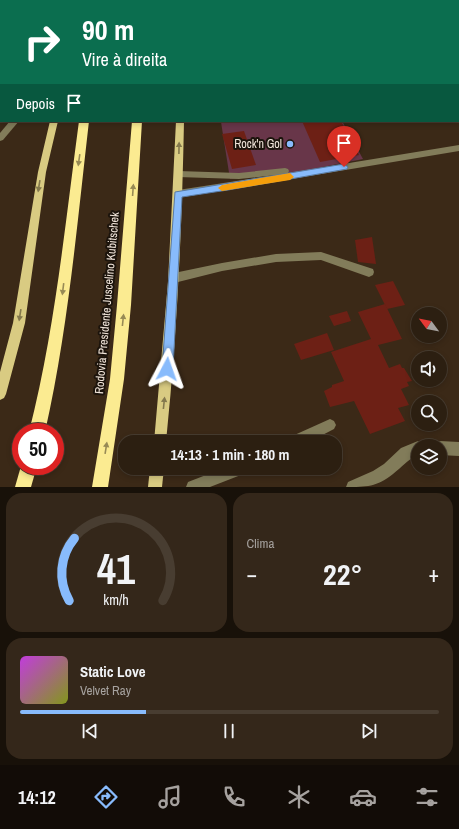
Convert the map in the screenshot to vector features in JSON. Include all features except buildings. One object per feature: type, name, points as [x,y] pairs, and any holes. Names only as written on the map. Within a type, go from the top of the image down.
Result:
[{"type":"highway","points":[[39,423],[48,386],[58,330],[84,122]]},
{"type":"highway","name":"Rodovia Presidente Juscelino Kubitschek","points":[[100,487],[117,379],[124,305],[137,122]]},
{"type":"highway","points":[[23,487],[26,475]]},
{"type":"main road","points":[[0,394],[19,323],[42,172],[54,122]]},
{"type":"main road","points":[[161,435],[174,278],[180,122]]},
{"type":"main road","points":[[155,487],[156,475]]},
{"type":"street","points":[[0,138],[14,122]]},
{"type":"street","points":[[178,174],[249,176],[459,143]]},
{"type":"street","points":[[178,194],[459,148]]},
{"type":"street","points":[[174,278],[222,267],[276,258],[321,256],[369,272]]},
{"type":"street","points":[[310,435],[330,426]]},
{"type":"street","points":[[447,448],[459,448]]},
{"type":"street","points":[[353,487],[378,476],[389,469],[406,453],[411,451]]},
{"type":"street","points":[[193,487],[223,475]]},
{"type":"shaded area","name":"Rock'n Gol","points":[[221,122],[343,122],[363,159],[293,173],[230,179]]},
{"type":"slow traffic","points":[[222,188],[290,177]]},
{"type":"place","name":"Rock'n Gol","points":[[290,144]]},
{"type":"route","points":[[167,369],[175,261],[178,194],[344,167]]}]
